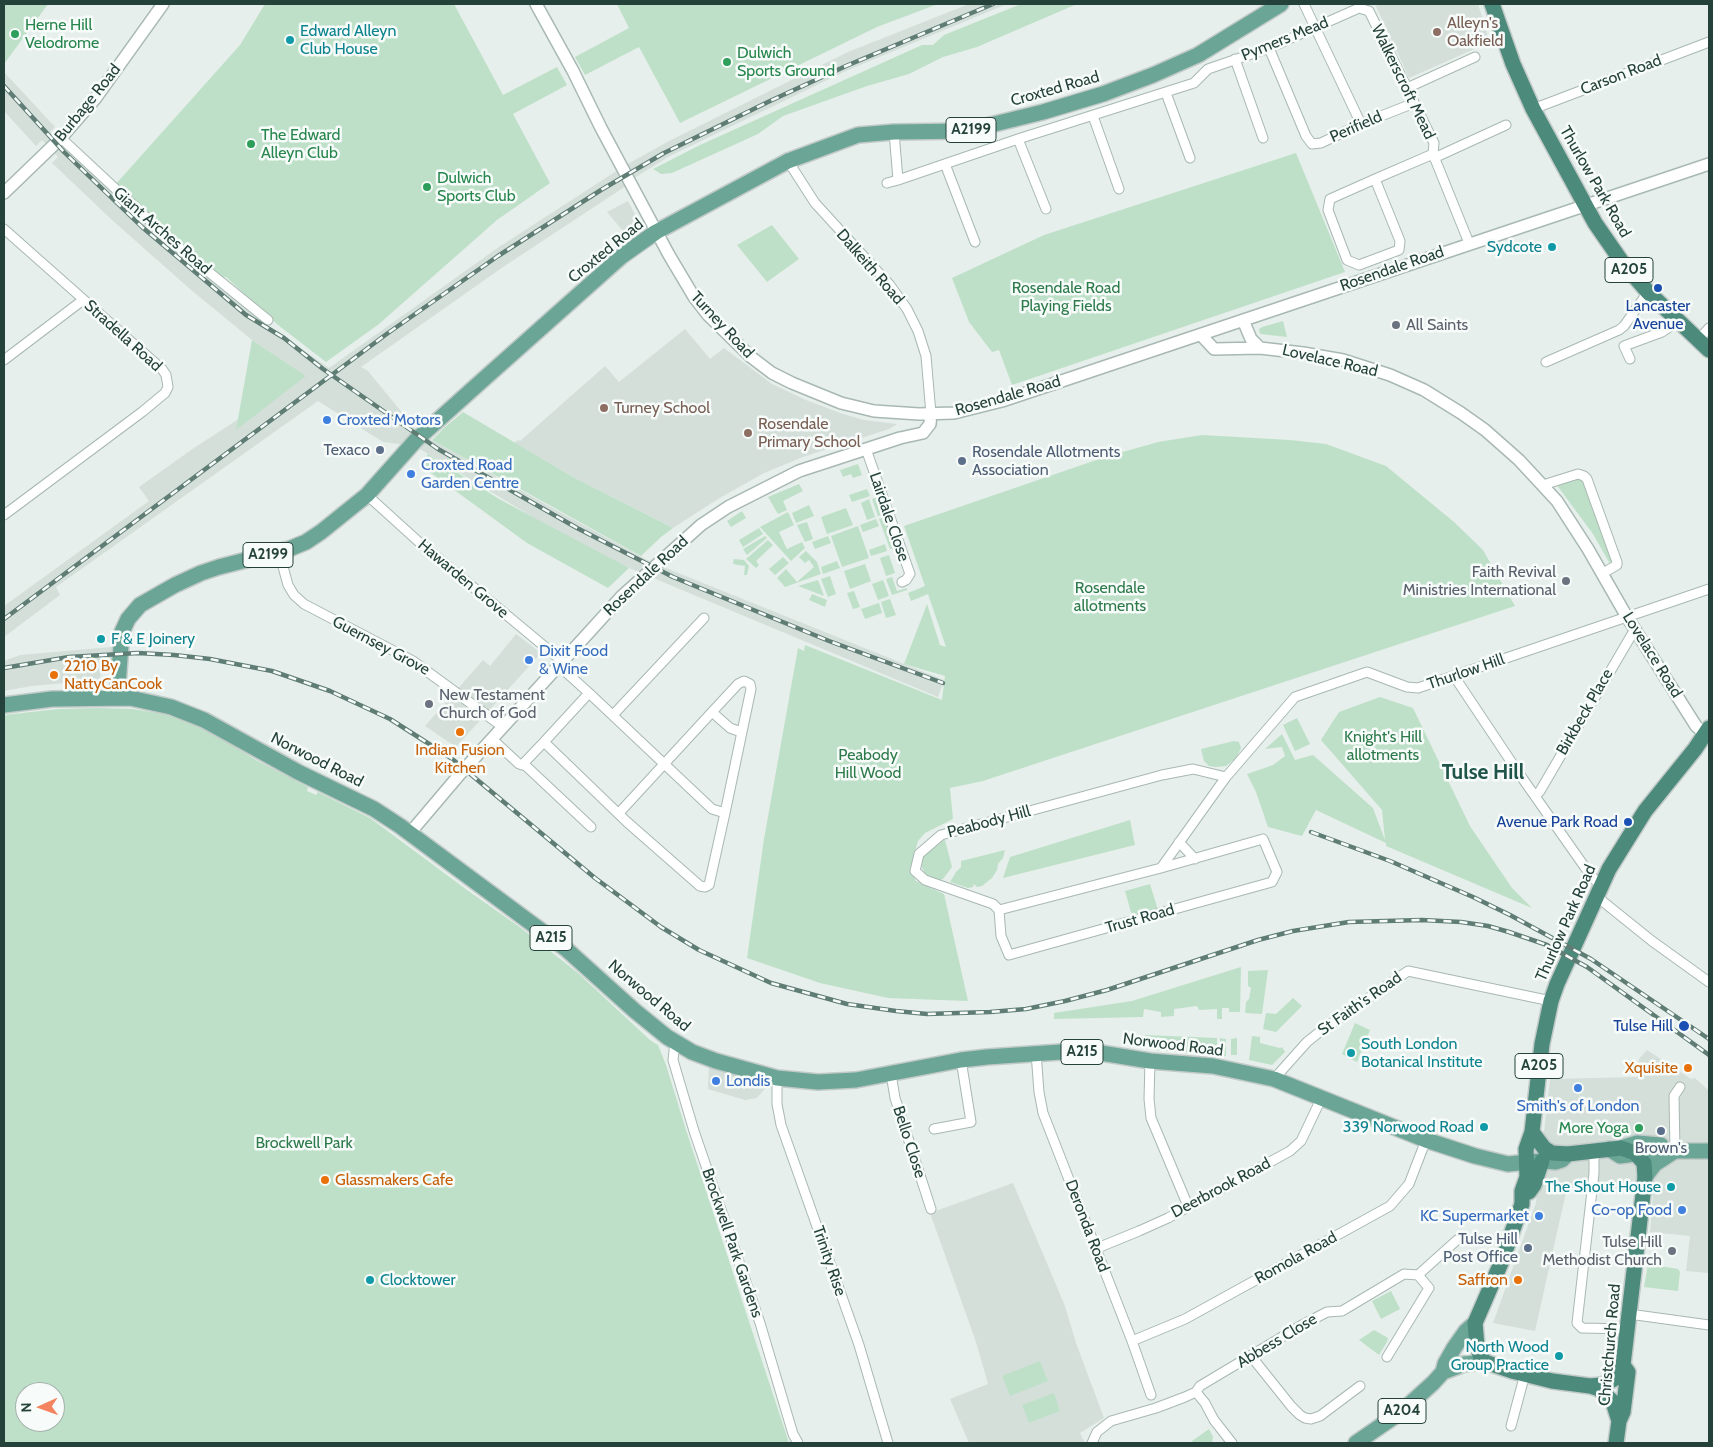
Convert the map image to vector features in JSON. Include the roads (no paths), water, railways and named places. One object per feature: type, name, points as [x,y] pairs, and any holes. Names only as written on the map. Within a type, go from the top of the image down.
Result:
[{"type":"highway","name":"Thurlow Park Road","points":[[1492,4],[1510,56],[1533,109],[1595,223],[1622,262],[1648,292],[1704,344]]},
{"type":"highway","name":"Thurlow Park Road","points":[[1527,1162],[1526,1149],[1532,1132],[1542,1044],[1551,1001],[1563,968],[1598,890],[1645,811],[1708,733]]},
{"type":"highway","points":[[1532,1132],[1547,1157]]},
{"type":"highway","points":[[1608,1149],[1633,1151],[1637,1155]]},
{"type":"highway","name":"Norwood Road","points":[[1547,1157],[1608,1149]]},
{"type":"highway","name":"Christchurch Road","points":[[1616,1443],[1619,1421],[1623,1412],[1628,1372],[1623,1365],[1645,1177],[1644,1164],[1637,1155]]},
{"type":"highway","name":"A205","points":[[1522,1198],[1534,1185],[1547,1157]]},
{"type":"highway","name":"A205","points":[[1484,1362],[1477,1346],[1475,1323],[1501,1263],[1522,1198],[1527,1177],[1527,1162]]},
{"type":"highway","points":[[1484,1362],[1525,1374],[1590,1386],[1602,1385],[1614,1379],[1621,1371],[1623,1365]]},
{"type":"highway","name":"Christchurch Road","points":[[1590,1386],[1599,1389],[1613,1402],[1619,1421]]},
{"type":"main road","name":"Croxted Road","points":[[117,698],[122,632],[128,619],[140,605],[201,573],[297,546],[314,537],[338,520],[367,495],[416,440],[622,256],[656,232],[788,161],[858,135],[894,132],[966,131],[1043,112],[1103,94],[1198,55],[1281,4]]},
{"type":"main road","name":"Norwood Road","points":[[4,705],[52,698],[134,699],[189,713],[204,720],[298,772],[374,809],[410,833],[566,949],[640,1015],[675,1042],[692,1052],[716,1061],[777,1078],[829,1081],[856,1080],[961,1060],[1036,1053],[1095,1052],[1150,1061],[1213,1066],[1274,1079],[1426,1140],[1475,1156],[1508,1164],[1547,1157]]},
{"type":"main road","name":"Norwood Road","points":[[1608,1149],[1637,1143],[1661,1145],[1675,1151],[1709,1152]]},
{"type":"main road","points":[[1637,1155],[1658,1151],[1675,1151]]},
{"type":"main road","points":[[1645,1177],[1655,1164],[1675,1151]]},
{"type":"main road","points":[[1508,1164],[1519,1179],[1522,1198]]},
{"type":"main road","name":"A204","points":[[1443,1372],[1445,1364],[1454,1348],[1466,1331],[1475,1323]]},
{"type":"main road","name":"A204","points":[[1356,1443],[1401,1412],[1443,1372],[1464,1364],[1484,1362]]},
{"type":"street","name":"Burbage Road","points":[[4,193],[61,138],[95,99],[163,4]]},
{"type":"street","name":"Turney Road","points":[[536,4],[573,71],[656,232],[682,278],[703,309],[739,346],[772,373],[813,392],[855,407],[883,412],[925,414]]},
{"type":"street","points":[[1304,4],[1361,124]]},
{"type":"street","name":"Pymers Mead","points":[[887,183],[1194,83],[1208,69],[1269,48],[1359,8],[1364,9]]},
{"type":"street","name":"Walkerscroft Mead","points":[[1364,9],[1369,11],[1434,143],[1433,156],[1469,243]]},
{"type":"street","name":"Carson Road","points":[[1533,109],[1709,42]]},
{"type":"street","name":"Perifield","points":[[1269,48],[1306,136],[1312,144],[1321,143],[1361,124],[1414,103]]},
{"type":"street","points":[[1407,88],[1475,57]]},
{"type":"street","name":"Pymers Mead","points":[[1235,59],[1263,138]]},
{"type":"street","points":[[1166,93],[1190,158]]},
{"type":"street","points":[[1092,116],[1119,189]]},
{"type":"street","points":[[1375,179],[1400,241],[1399,250],[1360,265],[1347,260],[1328,210],[1330,198],[1375,179],[1433,156],[1506,125]]},
{"type":"street","points":[[894,132],[898,180]]},
{"type":"street","name":"Giant Arches Road","points":[[61,138],[160,230],[268,320]]},
{"type":"street","points":[[1018,139],[1046,209]]},
{"type":"street","name":"Dalkeith Road","points":[[788,161],[815,203],[889,284],[907,309],[918,331],[926,356],[925,414]]},
{"type":"street","points":[[945,164],[975,242]]},
{"type":"street","name":"Rosendale Road","points":[[410,833],[492,739],[622,596],[681,542],[718,513],[771,484],[800,471],[910,435],[925,414],[954,413],[1002,401],[1709,164]]},
{"type":"street","name":"Stradella Road","points":[[4,229],[162,369],[167,378],[167,391],[142,412],[4,514]]},
{"type":"street","points":[[1546,362],[1619,330],[1624,326],[1648,292]]},
{"type":"street","points":[[4,360],[83,300]]},
{"type":"street","points":[[1630,359],[1624,346],[1662,332],[1671,326],[1676,319]]},
{"type":"street","name":"Lovelace Road","points":[[1243,320],[1251,339],[1260,348]]},
{"type":"street","points":[[1704,344],[1709,328]]},
{"type":"street","name":"Lovelace Road","points":[[1201,335],[1214,348],[1260,348],[1303,352],[1343,360],[1390,375],[1424,390],[1485,430],[1543,485],[1557,501],[1696,726],[1708,733]]},
{"type":"street","name":"Lairdale Close","points":[[866,449],[910,574],[902,582]]},
{"type":"street","points":[[1543,485],[1578,474],[1587,479],[1617,562],[1617,565],[1603,573]]},
{"type":"street","name":"Hawarden Grove","points":[[367,495],[420,544],[560,663],[589,693],[712,809],[725,813]]},
{"type":"street","name":"Guernsey Grove","points":[[279,552],[288,585],[294,595],[304,604],[413,661],[503,727]]},
{"type":"street","name":"Thurlow Hill","points":[[1226,777],[1295,696],[1366,672],[1407,687],[1418,688],[1709,589]]},
{"type":"street","points":[[613,716],[704,618]]},
{"type":"street","name":"Birkbeck Place","points":[[1535,796],[1540,791],[1635,629]]},
{"type":"street","points":[[1454,676],[1590,874],[1598,890],[1652,941],[1708,978]]},
{"type":"street","points":[[544,742],[619,813],[700,886],[705,887],[710,883],[725,813],[751,689],[748,683],[744,681],[740,683],[619,813]]},
{"type":"street","points":[[522,765],[589,693]]},
{"type":"street","points":[[712,712],[730,728],[742,732]]},
{"type":"street","points":[[492,739],[519,764],[526,766],[591,828]]},
{"type":"street","name":"Peabody Hill","points":[[999,910],[993,904],[924,880],[915,871],[919,854],[941,834],[1112,788],[1193,769],[1226,777]]},
{"type":"street","points":[[1161,868],[1226,777]]},
{"type":"street","name":"Trust Road","points":[[999,910],[1001,936],[1009,955],[1272,882],[1277,872],[1263,839],[1195,859]]},
{"type":"street","points":[[999,910],[1195,859],[1179,842]]},
{"type":"street","name":"St Faith's Road","points":[[1274,1079],[1307,1042],[1402,973],[1408,971],[1551,1001]]},
{"type":"street","name":"Brockwell Park Gardens","points":[[675,1042],[673,1060],[694,1132],[760,1323],[793,1434],[798,1443]]},
{"type":"street","name":"Deronda Road","points":[[1036,1053],[1039,1092],[1044,1113],[1152,1395]]},
{"type":"street","points":[[934,1129],[971,1122],[961,1060]]},
{"type":"street","points":[[1150,1061],[1149,1099],[1151,1118],[1188,1206]]},
{"type":"street","name":"Bello Close","points":[[891,1074],[895,1098],[930,1209]]},
{"type":"street","name":"Trinity Rise","points":[[777,1078],[777,1104],[781,1125],[859,1345],[888,1443]]},
{"type":"street","points":[[1675,1151],[1674,1096],[1680,1087]]},
{"type":"street","name":"Deerbrook Road","points":[[1095,1248],[1139,1231],[1290,1151],[1301,1141],[1321,1099]]},
{"type":"street","name":"Romola Road","points":[[1132,1340],[1185,1319],[1390,1206],[1410,1184],[1426,1140]]},
{"type":"street","points":[[1608,1149],[1594,1173],[1577,1324],[1582,1328],[1629,1321],[1709,1325]]},
{"type":"street","points":[[1387,1357],[1429,1288],[1418,1275],[1457,1240]]},
{"type":"street","name":"Abbess Close","points":[[1092,1443],[1096,1432],[1111,1421],[1185,1398],[1196,1392],[1204,1382],[1227,1371],[1302,1325],[1327,1312],[1342,1311],[1404,1274],[1418,1275]]},
{"type":"street","points":[[1251,1356],[1296,1411],[1306,1418],[1311,1419],[1320,1416],[1360,1386]]},
{"type":"street","points":[[1511,1426],[1525,1374]]},
{"type":"street","points":[[1196,1392],[1227,1442]]},
{"type":"railway","points":[[4,619],[388,333],[498,256],[601,190],[664,153],[770,101],[846,66],[993,4]]},
{"type":"railway","points":[[4,86],[64,152],[142,227],[246,315],[284,338],[323,369],[438,449],[577,528],[673,577],[829,641],[943,683]]},
{"type":"railway","points":[[4,668],[69,657],[138,653],[174,655],[210,659],[272,671],[330,691],[390,719],[451,758],[595,878],[661,927],[699,950],[771,983],[847,1004],[927,1014],[1026,1009],[1107,990],[1258,940],[1293,931],[1349,922],[1422,920],[1461,922],[1488,926],[1547,945],[1587,967],[1709,1055]]},
{"type":"railway","points":[[1311,832],[1390,861],[1510,915],[1591,959],[1709,1039]]},
{"type":"place","name":"Alleyn's Oakfield","points":[[1437,32]]},
{"type":"place","name":"Herne Hill Velodrome","points":[[15,34]]},
{"type":"place","name":"Edward Alleyn Club House","points":[[290,40]]},
{"type":"place","name":"Dulwich Sports Ground","points":[[727,62]]},
{"type":"place","name":"The Edward Alleyn Club","points":[[251,144]]},
{"type":"place","name":"Dulwich Sports Club","points":[[427,187]]},
{"type":"place","name":"Sydcote","points":[[1552,247]]},
{"type":"place","name":"Lancaster Avenue","points":[[1658,288]]},
{"type":"place","name":"All Saints","points":[[1396,325]]},
{"type":"place","name":"Turney School","points":[[604,408]]},
{"type":"place","name":"Croxted Motors","points":[[327,420]]},
{"type":"place","name":"Rosendale Primary School","points":[[748,433]]},
{"type":"place","name":"Texaco","points":[[380,450]]},
{"type":"place","name":"Rosendale Allotments Association","points":[[962,461]]},
{"type":"place","name":"Croxted Road Garden Centre","points":[[411,474]]},
{"type":"place","name":"Faith Revival Ministries International","points":[[1566,581]]},
{"type":"place","name":"F & E Joinery","points":[[101,639]]},
{"type":"place","name":"Dixit Food & Wine","points":[[529,660]]},
{"type":"place","name":"2210 By NattyCanCook","points":[[54,675]]},
{"type":"place","name":"New Testament Church of God","points":[[429,704]]},
{"type":"place","name":"Indian Fusion Kitchen","points":[[460,732]]},
{"type":"place","name":"Avenue Park Road","points":[[1628,822]]},
{"type":"place","name":"Tulse Hill","points":[[1684,1026]]},
{"type":"place","name":"South London Botanical Institute","points":[[1351,1053]]},
{"type":"place","name":"Xquisite","points":[[1688,1068]]},
{"type":"place","name":"Londis","points":[[716,1081]]},
{"type":"place","name":"Smith's of London","points":[[1578,1088]]},
{"type":"place","name":"339 Norwood Road","points":[[1484,1127]]},
{"type":"place","name":"More Yoga","points":[[1639,1128]]},
{"type":"place","name":"Brown's","points":[[1661,1131]]},
{"type":"place","name":"Glassmakers Cafe","points":[[325,1180]]},
{"type":"place","name":"The Shout House","points":[[1671,1187]]},
{"type":"place","name":"Co-op Food","points":[[1682,1210]]},
{"type":"place","name":"KC Supermarket","points":[[1539,1216]]},
{"type":"place","name":"Tulse Hill Post Office","points":[[1528,1248]]},
{"type":"place","name":"Tulse Hill Methodist Church","points":[[1672,1251]]},
{"type":"place","name":"Clocktower","points":[[370,1280]]},
{"type":"place","name":"Saffron","points":[[1518,1280]]},
{"type":"place","name":"North Wood Group Practice","points":[[1559,1356]]},
{"type":"district","name":"Tulse Hill","points":[[1483,773]]},
{"type":"park label","name":"Rosendale Road Playing Fields","points":[[1066,297]]},
{"type":"park label","name":"Rosendale allotments","points":[[1110,597]]},
{"type":"park label","name":"Knight's Hill allotments","points":[[1383,746]]},
{"type":"park label","name":"Peabody Hill Wood","points":[[868,764]]},
{"type":"park label","name":"Brockwell Park","points":[[304,1143]]}]
